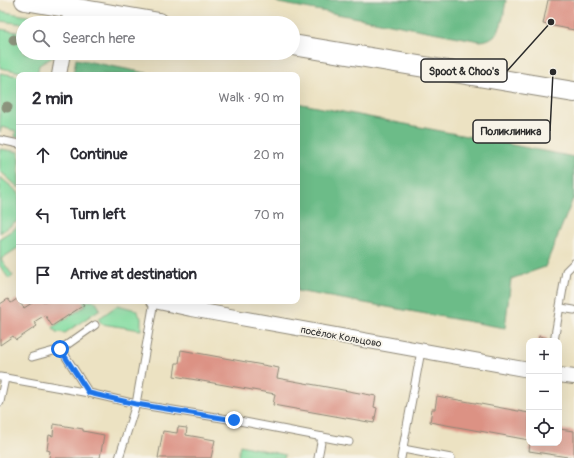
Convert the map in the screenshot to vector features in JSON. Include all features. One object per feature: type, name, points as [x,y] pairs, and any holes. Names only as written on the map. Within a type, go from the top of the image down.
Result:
[{"type":"main road","points":[[25,0],[70,16]]},
{"type":"main road","points":[[300,46],[574,92]]},
{"type":"street","points":[[60,72],[62,60]]},
{"type":"street","name":"посёлок Кольцово","points":[[168,304],[526,369]]},
{"type":"street","points":[[562,375],[574,377]]},
{"type":"lane","points":[[0,140],[16,143]]},
{"type":"lane","points":[[555,338],[561,308],[566,271],[574,263]]},
{"type":"lane","points":[[120,458],[136,404],[153,304]]},
{"type":"lane","points":[[561,308],[574,310]]},
{"type":"lane","points":[[32,357],[60,349],[95,325]]},
{"type":"lane","points":[[60,349],[89,393]]},
{"type":"lane","points":[[401,458],[421,351]]},
{"type":"lane","points":[[0,402],[2,378],[89,393],[136,404],[234,420],[349,442]]},
{"type":"lane","points":[[318,458],[322,437]]},
{"type":"lane","points":[[403,449],[450,458]]},
{"type":"green space","points":[[274,0],[506,0],[502,21],[497,32],[493,37],[480,41],[279,3]]},
{"type":"green space","points":[[0,11],[27,16],[16,16],[16,23],[0,21]]},
{"type":"green space","points":[[0,29],[16,32],[16,60],[48,60],[39,65],[38,72],[21,72],[0,68]]},
{"type":"green space","points":[[76,60],[81,60],[141,72],[74,72]]},
{"type":"green space","points":[[0,73],[16,76],[16,131],[2,127],[0,132]]},
{"type":"green space","points":[[300,104],[574,157],[574,199],[545,267],[511,279],[505,328],[300,292]]},
{"type":"green space","points":[[0,149],[16,152],[16,185],[0,171]]},
{"type":"green space","points":[[0,177],[16,190],[16,222],[0,233]]},
{"type":"green space","points":[[16,228],[16,249],[1,259],[13,276],[9,279],[0,266],[0,238]]},
{"type":"green space","points":[[84,304],[97,304],[100,309],[65,333],[56,332],[53,327],[85,306]]},
{"type":"green space","points":[[118,305],[136,310],[141,318],[141,330],[102,324],[98,319]]},
{"type":"green space","points":[[240,445],[285,455],[284,458],[238,458]]},
{"type":"building","points":[[548,0],[574,0],[574,30],[543,24]]},
{"type":"building","points":[[8,299],[11,303],[16,300],[16,304],[21,304],[24,308],[30,304],[84,305],[52,326],[45,315],[34,322],[37,326],[16,340],[13,336],[0,345],[0,304]]},
{"type":"building","points":[[181,350],[279,368],[277,378],[376,396],[374,407],[377,408],[374,423],[273,405],[275,394],[174,376],[176,363],[179,363]]},
{"type":"building","points":[[437,396],[526,412],[526,439],[430,422],[432,409],[435,409]]},
{"type":"building","points":[[54,424],[83,429],[83,431],[104,435],[100,458],[49,458],[50,451],[47,450],[49,435],[53,436]]},
{"type":"building","points":[[178,427],[187,428],[186,435],[215,440],[211,458],[158,458],[163,431],[177,433]]},
{"type":"building","points":[[562,429],[574,431],[574,458],[529,451],[530,446],[562,446]]},
{"type":"place","name":"Spoot & Choo's","points":[[551,22]]},
{"type":"place","name":"Поликлиника","points":[[553,72]]},
{"type":"route","points":[[60,349],[89,393],[136,404],[234,420]]}]
